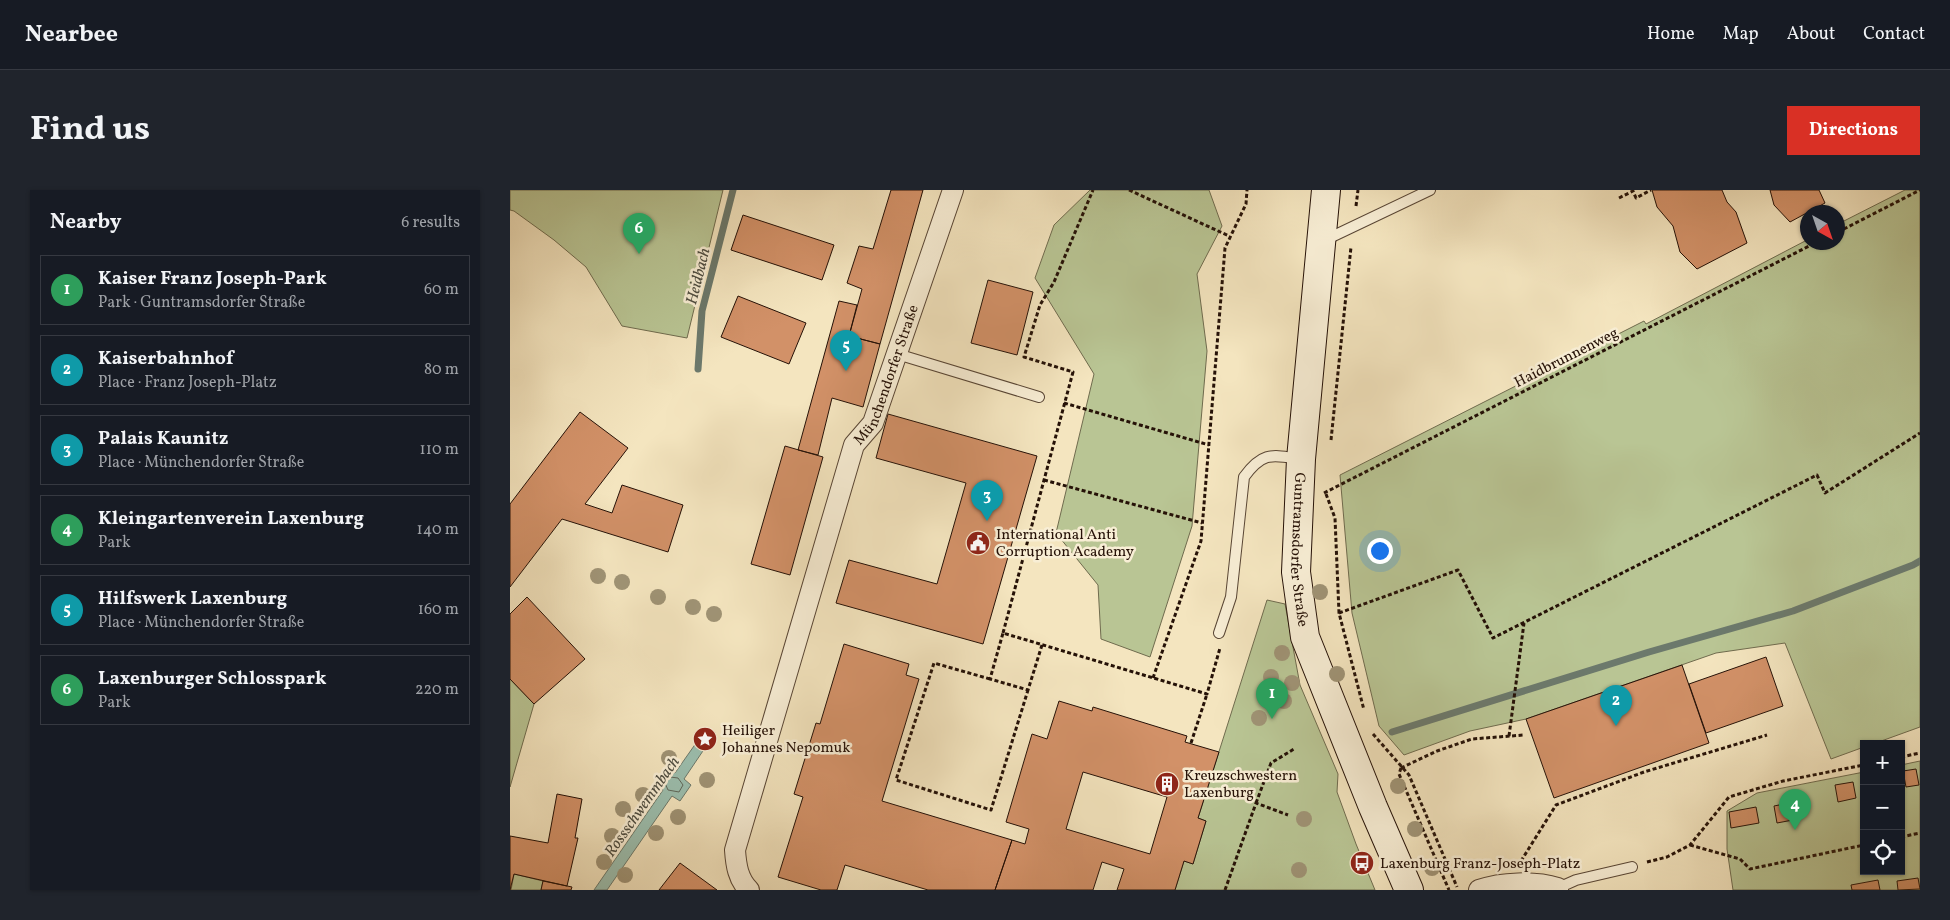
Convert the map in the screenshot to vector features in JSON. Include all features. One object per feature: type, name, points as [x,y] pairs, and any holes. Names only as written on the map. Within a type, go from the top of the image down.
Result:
[{"type":"main road","name":"Guntramsdorfer Straße","points":[[1326,190],[1301,459],[1296,572],[1306,637],[1373,807],[1409,890]]},
{"type":"street","name":"Münchendorfer Straße","points":[[749,890],[744,885],[736,868],[735,850],[854,445],[873,423],[953,190]]},
{"type":"street","points":[[1479,890],[1492,885],[1507,883],[1550,886],[1558,889]]},
{"type":"lane","points":[[1320,242],[1430,190]]},
{"type":"lane","points":[[898,354],[1039,397]]},
{"type":"lane","points":[[1219,633],[1231,597],[1244,476],[1255,462],[1274,456],[1301,459]]},
{"type":"lane","points":[[1558,889],[1576,880],[1632,867]]},
{"type":"path","points":[[1129,190],[1229,236]]},
{"type":"path","points":[[1153,678],[1201,541],[1225,248],[1229,236],[1240,219],[1246,204],[1247,190]]},
{"type":"path","points":[[1330,443],[1358,190]]},
{"type":"path","points":[[1618,198],[1633,191],[1636,198],[1651,190]]},
{"type":"path","points":[[1845,228],[1920,190]]},
{"type":"path","name":"Haidbrunnenweg","points":[[1325,492],[1801,250]]},
{"type":"path","points":[[1064,403],[1209,445]]},
{"type":"path","points":[[1338,613],[1458,570],[1493,638],[1817,475],[1825,493],[1920,432]]},
{"type":"path","points":[[1044,480],[1202,524]]},
{"type":"path","points":[[1326,483],[1325,492],[1335,518],[1338,613],[1366,719]]},
{"type":"path","points":[[1509,736],[1524,623]]},
{"type":"path","points":[[990,679],[1003,633],[1207,694]]},
{"type":"path","points":[[1191,743],[1221,647],[1219,633]]},
{"type":"path","points":[[1028,690],[934,663],[896,780],[991,810],[1042,645]]},
{"type":"path","points":[[1369,729],[1409,775],[1459,890]]},
{"type":"path","points":[[1449,890],[1399,774],[1401,768],[1437,751],[1472,739],[1524,735]]},
{"type":"path","points":[[1507,883],[1556,805],[1644,772],[1767,735]]},
{"type":"path","points":[[1225,890],[1271,763],[1294,749]]},
{"type":"path","points":[[1905,756],[1920,753]]},
{"type":"path","points":[[1632,867],[1667,857],[1690,845],[1729,797],[1782,781],[1860,766]]},
{"type":"path","points":[[1256,803],[1288,814]]},
{"type":"path","points":[[1905,836],[1920,833]]},
{"type":"path","points":[[1690,845],[1740,859],[1750,868],[1860,846]]},
{"type":"green space","points":[[510,190],[723,190],[687,338],[622,326],[586,267],[554,240],[510,210]]},
{"type":"green space","points":[[1090,190],[1209,190],[1222,226],[1197,274],[1207,351],[1192,526],[1150,657],[1101,639],[1098,585],[1056,533],[1094,374],[1035,278],[1054,225]]},
{"type":"green space","points":[[1905,190],[1920,190],[1920,727],[1884,740],[1860,740],[1860,748],[1831,759],[1785,643],[1716,653],[1526,719],[1470,731],[1404,755],[1379,726],[1352,613],[1340,475],[1644,321],[1646,324],[1800,244],[1800,250],[1845,250],[1845,220]]},
{"type":"green space","points":[[1267,600],[1285,604],[1300,685],[1338,774],[1337,792],[1375,890],[1175,890],[1184,861],[1193,864],[1206,821],[1198,818]]},
{"type":"green space","points":[[510,679],[534,704],[510,787]]},
{"type":"green space","points":[[1920,761],[1920,890],[1733,890],[1727,849],[1727,811],[1757,793],[1860,773],[1860,875],[1905,875],[1905,764]]},
{"type":"green space","points":[[514,874],[543,881],[541,890],[511,890]]},
{"type":"water","points":[[701,736],[709,742],[684,779],[691,785],[680,801],[672,796],[607,890],[594,890],[663,790],[658,785],[669,769],[675,773]]},
{"type":"building","points":[[891,190],[923,190],[880,344],[849,336],[862,289],[847,283],[859,246],[873,249]]},
{"type":"building","points":[[1652,190],[1722,190],[1727,202],[1736,212],[1747,243],[1697,269],[1680,252],[1673,226],[1657,207]]},
{"type":"building","points":[[1770,190],[1819,190],[1825,203],[1821,205],[1800,205],[1800,217],[1790,222],[1774,205]]},
{"type":"building","points":[[743,215],[834,245],[822,280],[731,250]]},
{"type":"building","points":[[988,280],[1033,292],[1017,355],[971,343]]},
{"type":"building","points":[[738,296],[806,323],[789,364],[721,337]]},
{"type":"building","points":[[839,301],[857,305],[849,336],[880,344],[863,407],[832,398],[818,455],[798,450]]},
{"type":"building","points":[[580,412],[628,448],[585,504],[612,513],[622,485],[683,505],[668,552],[562,519],[510,587],[510,504]]},
{"type":"building","points":[[888,414],[1037,456],[983,644],[836,603],[849,560],[937,584],[966,483],[876,458]]},
{"type":"building","points":[[785,446],[823,457],[790,575],[751,564]]},
{"type":"building","points":[[527,597],[585,659],[534,704],[510,679],[510,614]]},
{"type":"building","points":[[844,644],[909,664],[906,675],[919,679],[882,801],[1012,840],[995,890],[928,890],[845,865],[837,890],[821,890],[778,877],[803,797],[794,794],[816,723],[820,724]]},
{"type":"building","points":[[1766,657],[1783,706],[1706,733],[1689,684]]},
{"type":"building","points":[[1682,665],[1709,743],[1554,798],[1526,719]]},
{"type":"building","name":"Kreuzschwestern Laxenburg","points":[[1059,701],[1092,711],[1093,707],[1187,736],[1185,742],[1219,752],[1198,818],[1206,821],[1193,864],[1184,861],[1175,890],[1117,890],[1124,869],[1102,862],[1093,890],[995,890],[1012,840],[1025,844],[1029,829],[1006,822],[1032,734],[1047,739]],"holes":[[[1083,772],[1167,797],[1150,854],[1066,829]]]},
{"type":"building","points":[[1916,769],[1919,785],[1906,787],[1905,771]]},
{"type":"building","points":[[1853,782],[1856,798],[1838,802],[1835,785]]},
{"type":"building","points":[[557,794],[582,799],[575,838],[578,838],[567,886],[514,874],[510,890],[510,836],[548,843]]},
{"type":"building","points":[[1794,802],[1798,819],[1777,823],[1774,806]]},
{"type":"building","points":[[1756,807],[1759,823],[1731,828],[1729,812]]},
{"type":"building","points":[[680,863],[717,890],[659,890]]},
{"type":"building","points":[[1918,878],[1920,889],[1898,890],[1897,881]]},
{"type":"building","points":[[1878,880],[1880,890],[1852,890],[1851,885]]},
{"type":"building","points":[[543,881],[572,887],[571,890],[541,890]]},
{"type":"waterway","name":"Heidbach","points":[[698,369],[702,311],[733,190]]},
{"type":"waterway","points":[[1392,732],[1649,652],[1793,611],[1920,561]]},
{"type":"place","name":"Laxenburger Schlosspark","points":[[639,254]]},
{"type":"place","name":"Hilfswerk Laxenburg","points":[[846,371]]},
{"type":"place","name":"Palais Kaunitz","points":[[987,521]]},
{"type":"place","name":"International Anti Corruption Academy","points":[[978,543]]},
{"type":"place","name":"Kaiser Franz Joseph-Park","points":[[1272,719]]},
{"type":"place","name":"Kaiserbahnhof","points":[[1616,726]]},
{"type":"place","name":"Heiliger Johannes Nepomuk","points":[[705,739]]},
{"type":"place","name":"Kreuzschwestern Laxenburg","points":[[1167,784]]},
{"type":"place","name":"Kleingartenverein Laxenburg","points":[[1795,830]]},
{"type":"place","name":"Laxenburg Franz-Joseph-Platz","points":[[1362,863]]},
{"type":"water label","name":"Rossschwemmbach","points":[[641,806]]}]
